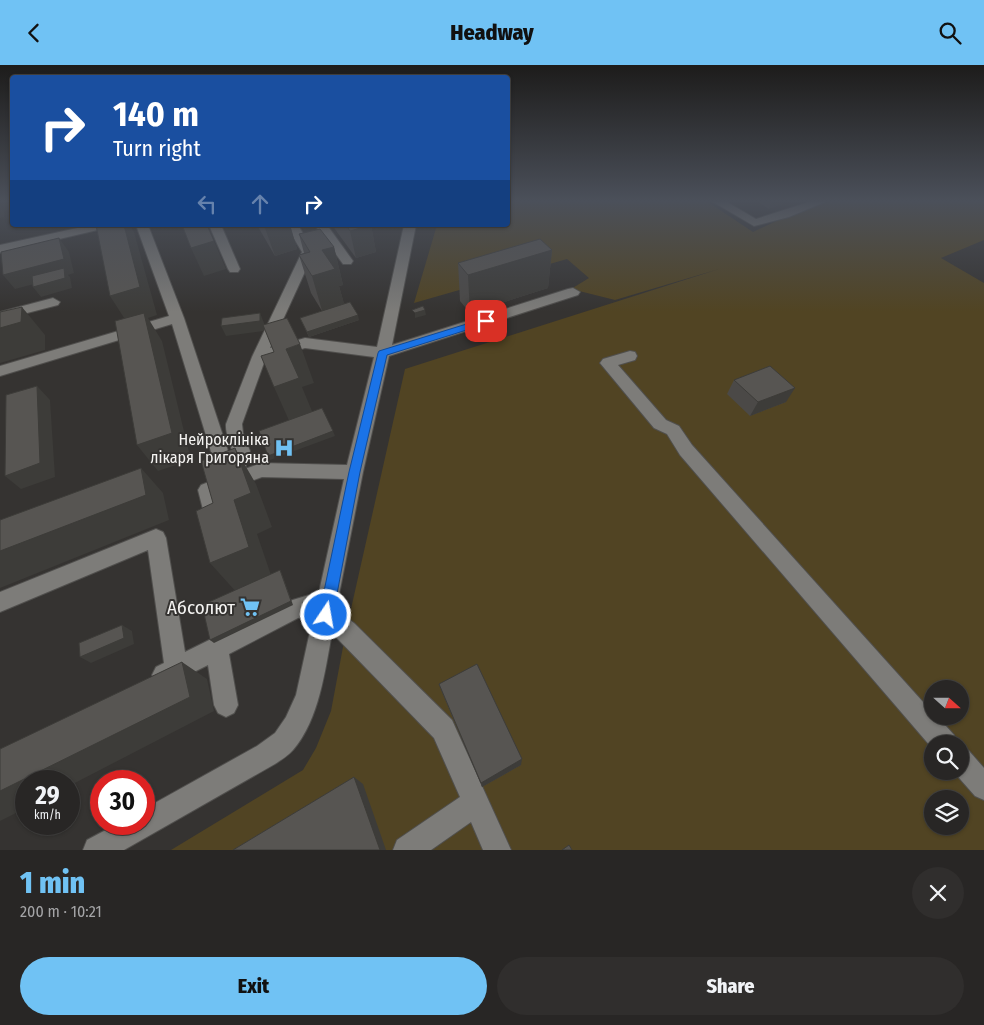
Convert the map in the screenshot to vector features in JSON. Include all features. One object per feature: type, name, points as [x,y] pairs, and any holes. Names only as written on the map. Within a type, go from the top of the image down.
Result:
[{"type":"street","points":[[0,249],[46,239]]},
{"type":"street","points":[[147,239],[177,318],[229,481]]},
{"type":"street","points":[[221,239],[234,269]]},
{"type":"street","points":[[229,481],[241,459],[241,447],[233,435],[234,424],[259,357],[308,252],[300,239]]},
{"type":"street","points":[[330,239],[346,261]]},
{"type":"street","points":[[97,850],[266,755],[284,742],[295,727],[308,696],[354,472],[383,353],[407,239]]},
{"type":"street","points":[[259,357],[305,343],[383,353],[572,292]]},
{"type":"street","points":[[0,316],[52,302]]},
{"type":"street","points":[[0,371],[177,318]]},
{"type":"street","points":[[630,356],[608,363],[660,424],[673,430],[686,450],[938,735]]},
{"type":"street","points":[[217,535],[207,491],[261,470],[354,472]]},
{"type":"street","points":[[0,602],[156,538],[176,669]]},
{"type":"street","points":[[141,685],[294,609],[327,607]]},
{"type":"street","points":[[327,607],[346,631],[444,729],[497,850]]},
{"type":"street","points":[[217,648],[226,705]]},
{"type":"street","points":[[969,770],[984,787]]},
{"type":"street","points":[[407,850],[476,802]]},
{"type":"shaded area","points":[[433,239],[984,239],[941,258],[984,283],[984,850],[171,850],[303,770],[316,748],[331,711],[346,631],[405,369],[719,269],[615,300],[571,289],[589,278],[567,259],[414,303]]},
{"type":"building","points":[[59,239],[64,259],[3,275],[1,252]]},
{"type":"building","points":[[99,239],[128,239],[140,287],[110,296]]},
{"type":"building","points":[[187,239],[213,239],[214,241],[191,248]]},
{"type":"building","points":[[302,239],[327,239],[334,247],[322,250],[335,269],[312,276],[299,255],[310,252]]},
{"type":"building","points":[[540,239],[552,250],[468,275],[458,263]]},
{"type":"building","points":[[64,268],[65,278],[33,287],[32,276]]},
{"type":"building","points":[[350,302],[358,315],[307,332],[300,318]]},
{"type":"building","points":[[423,306],[425,310],[415,313],[412,310]]},
{"type":"building","points":[[22,307],[21,322],[0,328],[0,312]]},
{"type":"building","points":[[144,313],[172,433],[137,445],[115,321]]},
{"type":"building","points":[[260,313],[260,321],[221,326],[222,318]]},
{"type":"building","points":[[287,318],[300,344],[286,349],[299,378],[274,387],[261,356],[274,352],[263,325]]},
{"type":"building","points":[[770,366],[795,388],[758,402],[734,380]]},
{"type":"building","points":[[37,386],[40,463],[5,476],[6,395]]},
{"type":"building","name":"Нейроклініка лікаря Григоряна","points":[[322,408],[333,431],[268,456],[259,431]]},
{"type":"building","points":[[235,448],[251,493],[234,500],[249,547],[210,563],[196,511],[213,503],[201,461]]},
{"type":"building","points":[[141,468],[146,495],[0,551],[0,520]]},
{"type":"building","name":"Абсолют","points":[[280,570],[291,601],[210,640],[202,605]]},
{"type":"building","points":[[122,625],[124,638],[80,657],[79,643]]},
{"type":"building","points":[[182,662],[190,697],[42,770],[15,770],[15,784],[0,791],[0,749]]},
{"type":"building","points":[[477,664],[522,759],[481,783],[439,684]]},
{"type":"building","points":[[354,777],[380,850],[233,850]]},
{"type":"building","points":[[569,845],[572,850],[562,850]]},
{"type":"place","name":"Нейроклініка лікаря Григоряна","points":[[284,448]]},
{"type":"place","name":"Абсолют","points":[[250,607]]},
{"type":"route","points":[[326,615],[354,472],[383,353],[486,321]]}]
